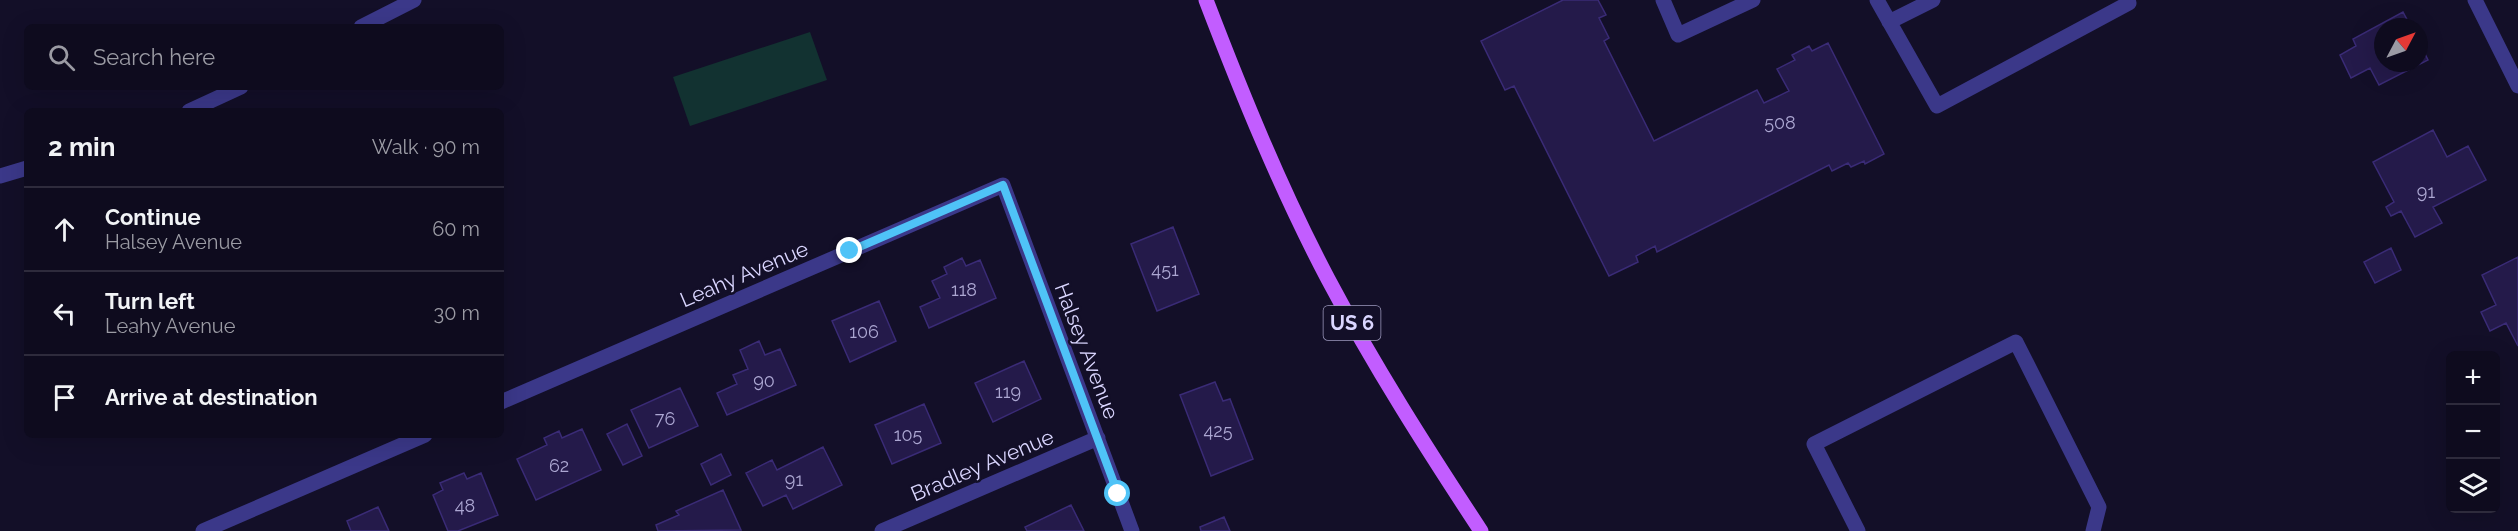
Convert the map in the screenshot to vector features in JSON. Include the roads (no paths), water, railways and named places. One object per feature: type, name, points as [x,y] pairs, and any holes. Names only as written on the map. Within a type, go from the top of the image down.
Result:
[{"type":"main road","name":"US 6","points":[[1206,0],[1269,153],[1326,276],[1371,356],[1481,531]]},
{"type":"street","points":[[367,24],[414,0]]},
{"type":"street","points":[[1663,0],[1678,35],[1753,0]]},
{"type":"street","points":[[1877,0],[1937,106],[2129,3],[2128,0]]},
{"type":"street","points":[[1889,22],[1933,0]]},
{"type":"street","points":[[2475,0],[2518,86]]},
{"type":"street","points":[[196,108],[234,90]]},
{"type":"street","points":[[0,176],[24,169]]},
{"type":"street","name":"Leahy Avenue","points":[[504,401],[1003,185]]},
{"type":"street","name":"Halsey Avenue","points":[[1003,185],[1132,531]]},
{"type":"street","points":[[1858,531],[1814,444],[2016,342],[2099,507],[2092,531]]},
{"type":"street","points":[[203,531],[418,438]]},
{"type":"street","name":"Bradley Avenue","points":[[882,531],[1098,438]]}]
